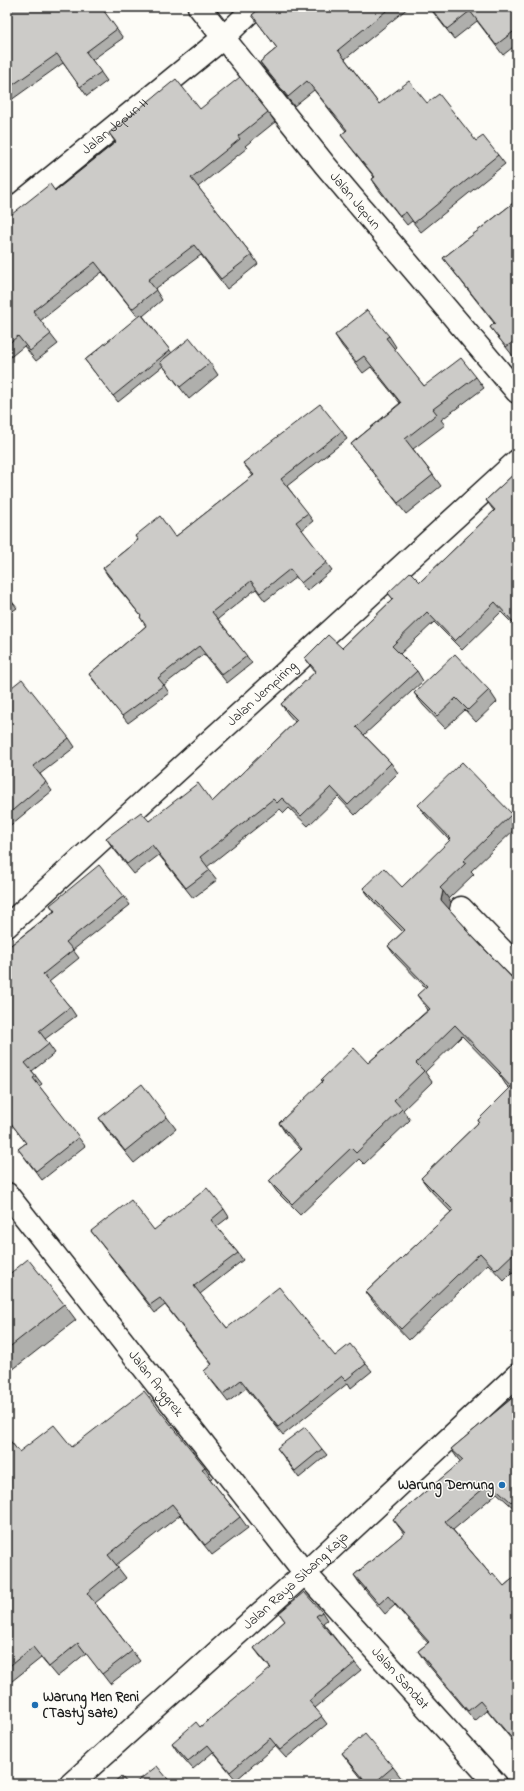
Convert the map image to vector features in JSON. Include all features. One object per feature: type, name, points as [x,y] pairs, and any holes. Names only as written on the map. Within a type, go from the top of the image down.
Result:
[{"type":"street","name":"Jalan Jepun","points":[[198,7],[325,166],[517,392]]},
{"type":"street","name":"Jalan Jepun II","points":[[7,214],[223,38],[255,7]]},
{"type":"street","name":"Jalan Jempiring","points":[[7,926],[517,461]]},
{"type":"street","points":[[461,908],[517,966]]},
{"type":"street","name":"Jalan Anggrek","points":[[7,1194],[305,1573]]},
{"type":"street","name":"Jalan Raya Sibang Kaja","points":[[71,1784],[305,1573],[517,1374]]},
{"type":"street","name":"Jalan Sandat","points":[[305,1573],[496,1784]]},
{"type":"building","points":[[7,7],[101,7],[117,29],[86,52],[101,72],[80,87],[57,54],[7,89]]},
{"type":"building","points":[[262,7],[391,7],[338,50],[379,104],[409,81],[427,103],[439,94],[476,141],[483,136],[498,155],[414,223],[406,212],[400,216],[372,179],[375,177],[341,135],[347,130],[307,81],[288,97],[260,62],[277,48],[252,15]]},
{"type":"building","points":[[430,7],[511,7],[517,14],[517,29],[496,45],[470,11],[447,29]]},
{"type":"building","points":[[240,77],[268,112],[238,136],[240,139],[191,178],[252,255],[221,279],[194,245],[148,280],[156,290],[132,309],[95,262],[33,311],[51,334],[30,351],[18,336],[7,345],[7,218],[50,184],[55,191],[116,142],[109,133],[176,79],[200,109]]},
{"type":"building","points":[[517,200],[517,339],[506,347],[490,327],[495,323],[443,258]]},
{"type":"building","points":[[367,310],[389,336],[386,338],[424,386],[461,358],[476,377],[433,409],[437,414],[405,439],[433,475],[398,503],[351,444],[401,403],[364,356],[356,362],[335,335]]},
{"type":"building","points":[[141,314],[170,350],[113,396],[85,360]]},
{"type":"building","points":[[190,338],[210,363],[180,387],[160,362]]},
{"type":"building","points":[[320,404],[342,431],[281,479],[308,513],[296,522],[327,562],[301,583],[290,569],[260,593],[251,581],[212,612],[247,656],[222,675],[199,646],[158,678],[164,685],[122,716],[89,674],[146,626],[140,617],[141,616],[103,568],[138,540],[135,536],[160,516],[175,537],[254,475],[243,463]]},
{"type":"building","points":[[517,471],[517,626],[495,602],[455,641],[427,612],[392,646],[417,671],[356,727],[391,763],[348,805],[331,787],[301,816],[282,798],[277,803],[273,799],[200,857],[210,870],[186,888],[152,845],[127,864],[106,838],[141,812],[149,821],[198,783],[212,802],[297,720],[281,704],[316,671],[305,658],[328,635],[342,648],[393,599],[388,593],[410,572],[420,582],[495,510],[486,500]]},
{"type":"building","points":[[7,595],[12,601],[7,605]]},
{"type":"building","points":[[455,654],[489,690],[468,710],[456,698],[437,716],[414,693]]},
{"type":"building","points":[[22,679],[69,738],[33,766],[46,782],[7,815],[7,691]]},
{"type":"building","points":[[462,762],[512,814],[463,861],[466,863],[440,888],[443,891],[441,900],[466,928],[465,929],[517,983],[517,1250],[496,1270],[480,1253],[401,1329],[366,1292],[453,1210],[421,1178],[479,1122],[478,1120],[511,1087],[499,1074],[501,1073],[455,1025],[416,1063],[424,1071],[394,1100],[402,1109],[356,1153],[351,1148],[292,1204],[269,1181],[302,1149],[279,1123],[323,1081],[321,1080],[354,1048],[368,1063],[430,1009],[417,995],[427,986],[388,946],[405,930],[363,888],[384,868],[402,887],[451,839],[418,805]]},
{"type":"building","points":[[99,865],[124,896],[66,942],[73,950],[43,974],[70,1007],[39,1031],[49,1044],[25,1063],[36,1076],[33,1078],[79,1137],[36,1171],[18,1149],[26,1143],[7,1118],[7,948],[55,911],[50,905]]},
{"type":"building","points":[[142,1084],[167,1117],[125,1151],[99,1118]]},
{"type":"building","points":[[207,1188],[224,1209],[211,1220],[238,1253],[194,1286],[227,1328],[279,1287],[335,1356],[350,1344],[366,1364],[346,1380],[342,1376],[278,1427],[241,1380],[223,1394],[204,1371],[212,1364],[160,1298],[150,1305],[91,1231],[131,1200],[154,1230]]},
{"type":"building","points":[[28,1259],[64,1304],[7,1349],[7,1276]]},
{"type":"building","points":[[144,1391],[205,1467],[202,1469],[240,1517],[205,1545],[172,1504],[108,1555],[118,1567],[87,1593],[132,1651],[102,1674],[78,1643],[49,1667],[33,1647],[7,1668],[7,1437],[19,1452],[54,1425],[72,1447]]},
{"type":"building","points":[[517,1394],[517,1496],[511,1502],[490,1483],[445,1521],[491,1575],[493,1573],[504,1586],[517,1575],[517,1740],[515,1742],[480,1701],[468,1711],[418,1651],[429,1642],[388,1596],[379,1604],[354,1575],[405,1533],[393,1519],[463,1460],[451,1449]]},
{"type":"building","points":[[305,1427],[322,1449],[295,1471],[277,1448]]},
{"type":"building","points":[[304,1592],[322,1612],[316,1616],[355,1663],[309,1701],[322,1716],[280,1750],[270,1738],[230,1772],[208,1745],[188,1761],[172,1743],[196,1722],[200,1727],[271,1668],[254,1648],[285,1621],[279,1613]]},
{"type":"building","points":[[365,1734],[393,1767],[373,1784],[368,1784],[342,1753]]},
{"type":"building","points":[[157,1766],[172,1784],[134,1784]]},
{"type":"building","points":[[121,1776],[128,1784],[112,1784]]},
{"type":"place","name":"Warung Demung","points":[[502,1485]]},
{"type":"place","name":"Warung Men Reni (Tasty sate)","points":[[35,1705]]}]
